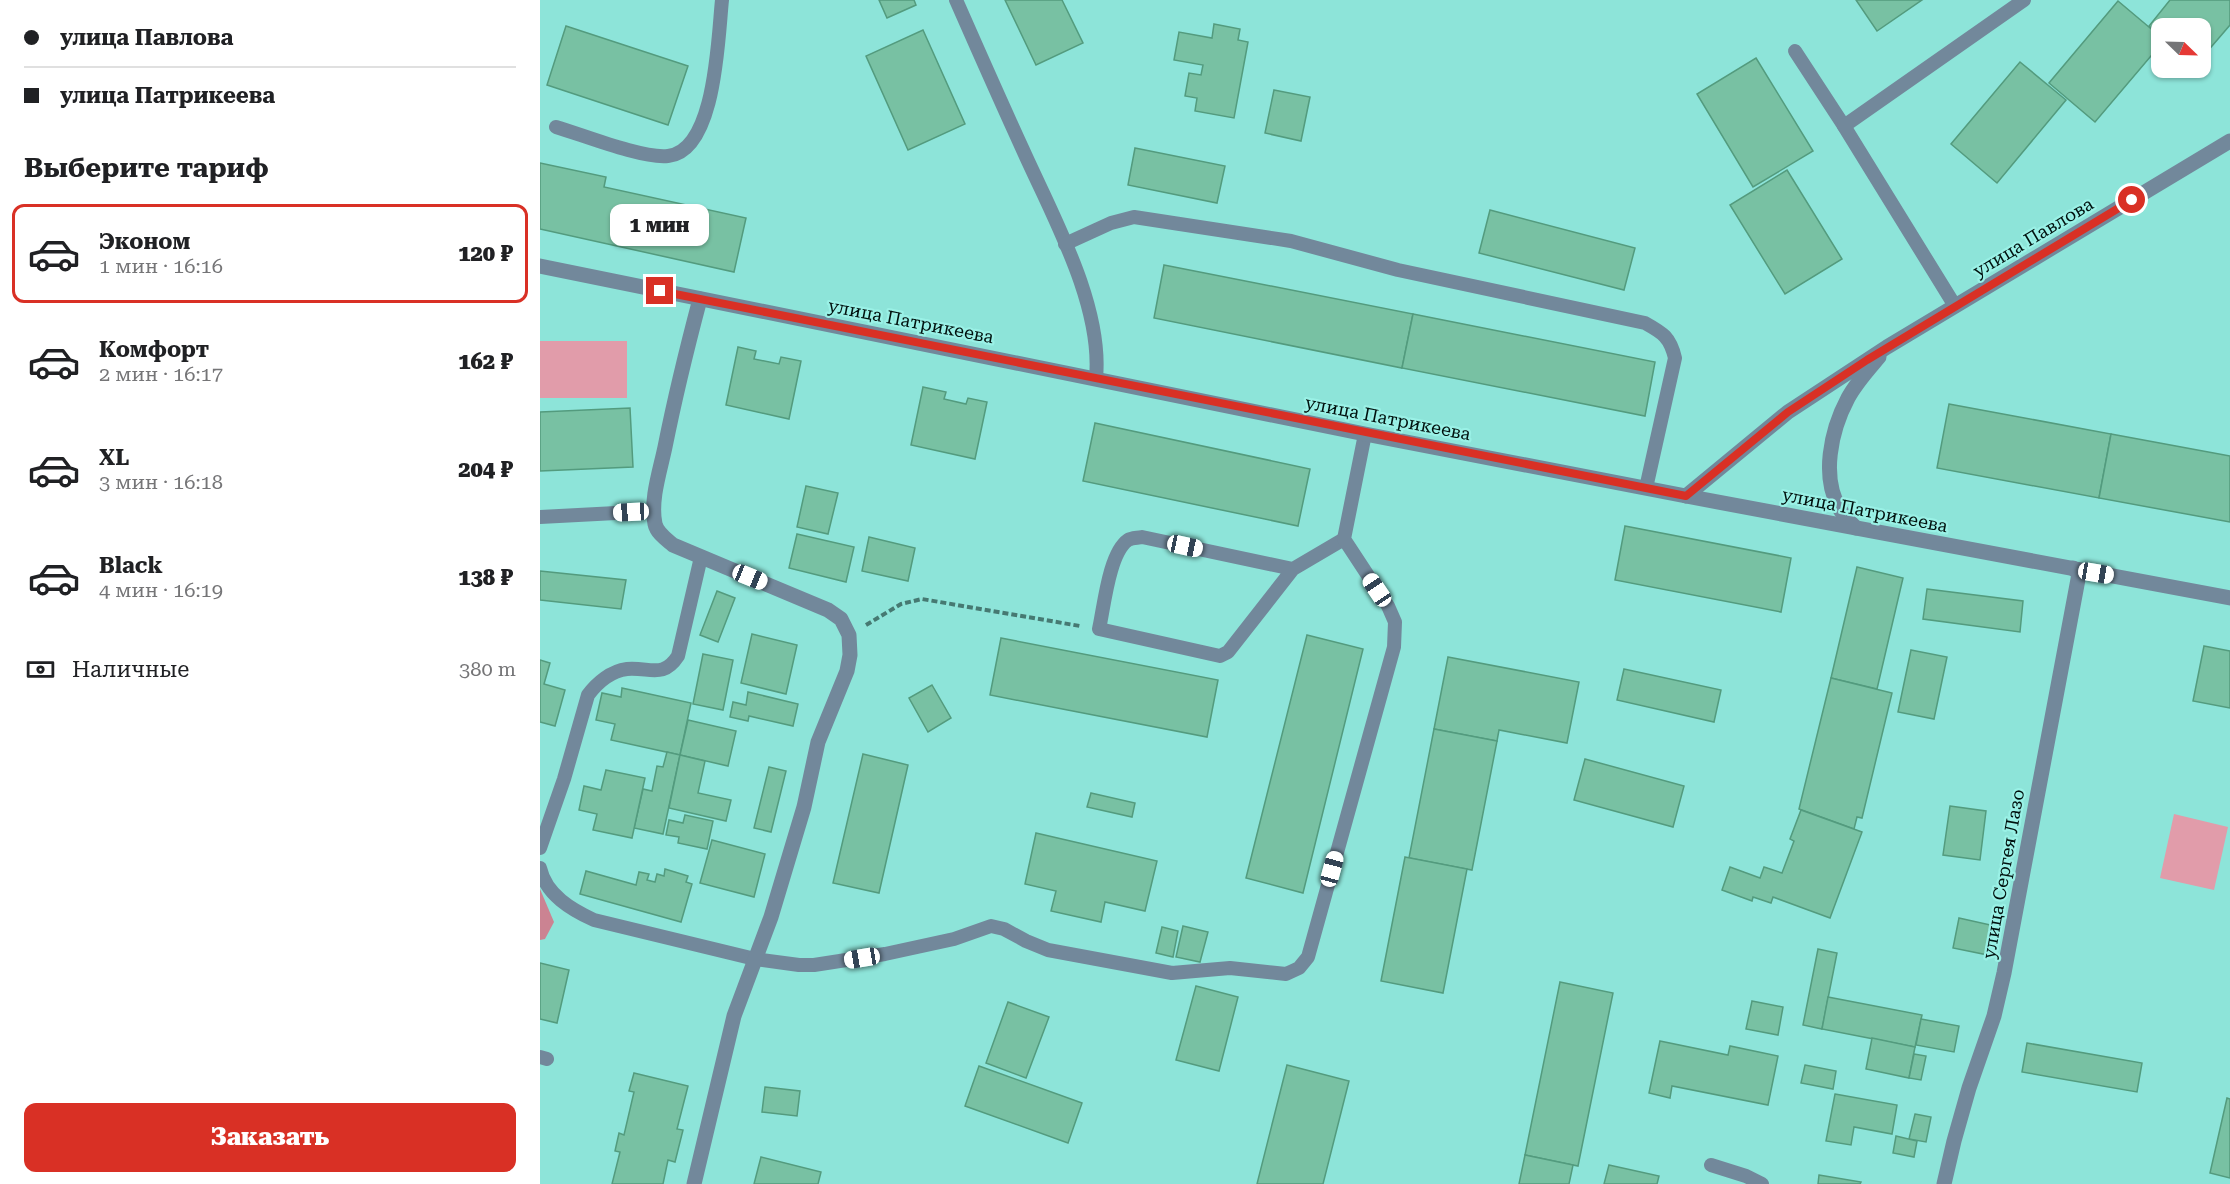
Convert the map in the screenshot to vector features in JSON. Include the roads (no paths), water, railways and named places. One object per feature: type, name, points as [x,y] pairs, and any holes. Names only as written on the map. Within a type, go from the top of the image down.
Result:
[{"type":"street","name":"улица Павлова","points":[[1686,496],[1788,412],[1887,347],[2230,141]]},
{"type":"street","name":"улица Патрикеева","points":[[540,266],[1365,434],[2230,597]]},
{"type":"street","points":[[694,1184],[734,1016],[771,917],[804,807],[818,742],[847,671],[850,655],[849,635],[841,619],[828,610],[672,545],[656,527],[654,511],[660,470],[679,379],[700,299]]},
{"type":"street","name":"улица Павлова","points":[[1856,528],[1840,510],[1833,493],[1830,474],[1831,447],[1847,400],[1887,347]]},
{"type":"street","name":"улица Сергея Лазо","points":[[1944,1184],[1969,1088],[1994,1017],[2004,973],[2079,573],[2073,568]]},
{"type":"lane","points":[[556,127],[647,154],[668,156],[684,151],[696,138],[706,110],[714,78],[722,0]]},
{"type":"lane","points":[[956,0],[1065,244],[1088,310],[1098,358],[1096,378]]},
{"type":"lane","points":[[1844,126],[2024,0]]},
{"type":"lane","points":[[1796,51],[1955,306]]},
{"type":"lane","points":[[1065,244],[1111,223],[1134,217],[1291,241],[1398,270],[1645,323],[1662,332],[1672,343],[1675,358],[1646,488]]},
{"type":"lane","points":[[540,868],[551,890],[576,912],[594,920],[782,964],[814,965],[929,945],[991,926],[1004,929],[1048,950],[1172,973],[1230,968],[1286,974],[1299,968],[1308,957],[1394,647],[1395,622],[1388,606],[1344,539],[1365,434]]},
{"type":"lane","points":[[540,516],[654,511]]},
{"type":"lane","points":[[1293,569],[1142,537],[1129,539],[1120,547],[1113,561],[1099,629],[1220,656],[1228,652],[1293,569],[1344,539]]},
{"type":"lane","points":[[540,848],[564,779],[588,695],[596,684],[625,669],[662,671],[671,667],[678,656],[701,557]]},
{"type":"lane","points":[[1711,1165],[1746,1176],[1762,1184]]}]
